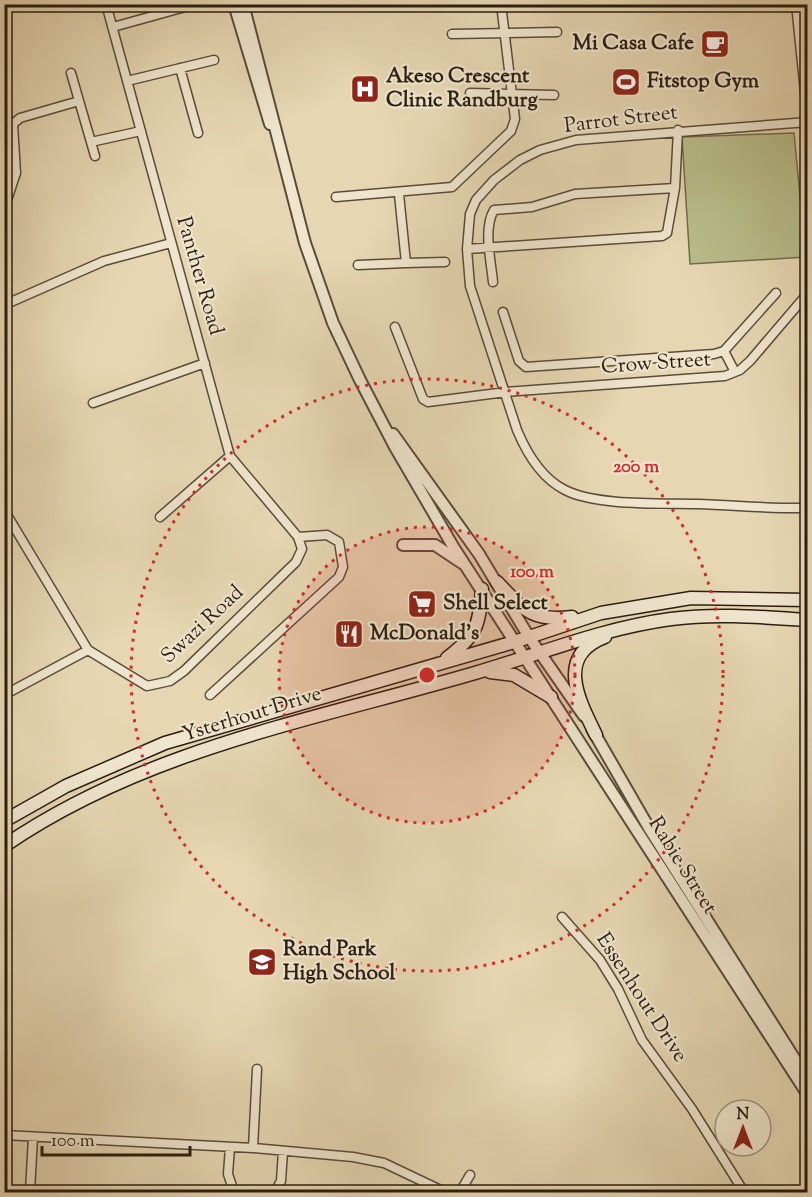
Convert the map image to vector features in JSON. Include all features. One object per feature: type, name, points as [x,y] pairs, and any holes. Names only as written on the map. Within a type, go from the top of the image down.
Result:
[{"type":"main road","points":[[496,582],[524,610],[539,618],[560,619],[690,598],[807,600]]},
{"type":"main road","points":[[441,663],[465,644],[476,631],[480,618],[482,589]]},
{"type":"main road","name":"Ysterhout Drive","points":[[4,821],[66,786],[165,743],[514,642],[601,613]]},
{"type":"main road","points":[[596,735],[575,689],[575,674],[578,659],[598,640],[645,622],[707,616],[807,620]]},
{"type":"main road","name":"Ysterhout Drive","points":[[4,846],[59,812],[154,766],[318,716],[474,674],[604,632],[645,622]]},
{"type":"main road","points":[[474,674],[492,672],[514,675],[551,697]]},
{"type":"street","name":"Panther Road","points":[[106,4],[230,456],[298,537]]},
{"type":"street","points":[[113,27],[196,4]]},
{"type":"street","points":[[234,4],[263,109],[280,147]]},
{"type":"street","points":[[243,4],[318,284],[346,353],[382,422]]},
{"type":"street","points":[[336,197],[399,194],[454,186],[511,131],[515,119],[501,4]]},
{"type":"street","points":[[796,4],[807,122]]},
{"type":"street","points":[[452,34],[557,32]]},
{"type":"street","points":[[127,81],[214,60]]},
{"type":"street","points":[[180,68],[198,133]]},
{"type":"street","points":[[71,73],[95,156]]},
{"type":"street","points":[[470,93],[554,95]]},
{"type":"street","points":[[7,200],[16,173],[13,124],[20,118],[79,101]]},
{"type":"street","name":"Parrot Street","points":[[807,122],[678,130],[576,140],[540,150],[520,160],[494,180],[472,207],[467,249],[473,297],[525,448],[541,472],[565,490],[581,496],[630,502],[807,508]]},
{"type":"street","points":[[467,249],[662,236],[670,226],[675,188],[678,130]]},
{"type":"street","points":[[91,142],[141,131]]},
{"type":"street","points":[[493,282],[489,248],[491,218],[494,210],[532,207],[575,194],[675,188]]},
{"type":"street","points":[[399,194],[406,263]]},
{"type":"street","points":[[4,305],[104,261],[171,243]]},
{"type":"street","points":[[358,264],[445,262]]},
{"type":"street","name":"Crow Street","points":[[395,327],[425,401],[506,392],[716,378],[735,372],[750,361],[807,292]]},
{"type":"street","points":[[503,312],[519,361],[526,367],[692,356],[724,351],[776,293]]},
{"type":"street","points":[[724,351],[735,372]]},
{"type":"street","points":[[93,403],[205,363]]},
{"type":"street","name":"Rabie Street","points":[[382,422],[434,514],[514,642],[807,1095]]},
{"type":"street","name":"Rabie Street","points":[[382,422],[401,443],[496,582],[528,637],[596,735],[649,828],[807,1080]]},
{"type":"street","points":[[160,517],[230,456]]},
{"type":"street","name":"Swazi Road","points":[[4,510],[88,650],[147,686],[170,681],[296,562],[302,549],[298,537]]},
{"type":"street","points":[[210,695],[339,577],[343,567],[339,542],[327,535],[298,537]]},
{"type":"street","points":[[403,545],[435,545],[469,568]]},
{"type":"street","points":[[4,695],[88,650]]},
{"type":"street","name":"Essenhout Drive","points":[[562,917],[600,960],[618,989],[642,1040],[692,1109],[744,1192]]},
{"type":"street","points":[[253,1148],[257,1069]]},
{"type":"street","points":[[4,1135],[253,1148],[376,1161],[440,1191]]},
{"type":"street","points":[[30,1192],[33,1137]]},
{"type":"street","points":[[230,1147],[228,1174],[234,1192]]},
{"type":"street","points":[[275,1192],[281,1181],[283,1151]]},
{"type":"street","points":[[460,1192],[470,1175]]},
{"type":"green space","points":[[794,133],[806,257],[690,264],[682,137]]},
{"type":"place","name":"Mi Casa Cafe","points":[[715,44]]},
{"type":"place","name":"Fitstop Gym","points":[[626,82]]},
{"type":"place","name":"Akeso Crescent Clinic Randburg","points":[[365,89]]},
{"type":"place","name":"Shell Select","points":[[422,604]]},
{"type":"place","name":"McDonald's","points":[[349,634]]},
{"type":"place","name":"Rand Park High School","points":[[262,962]]}]
